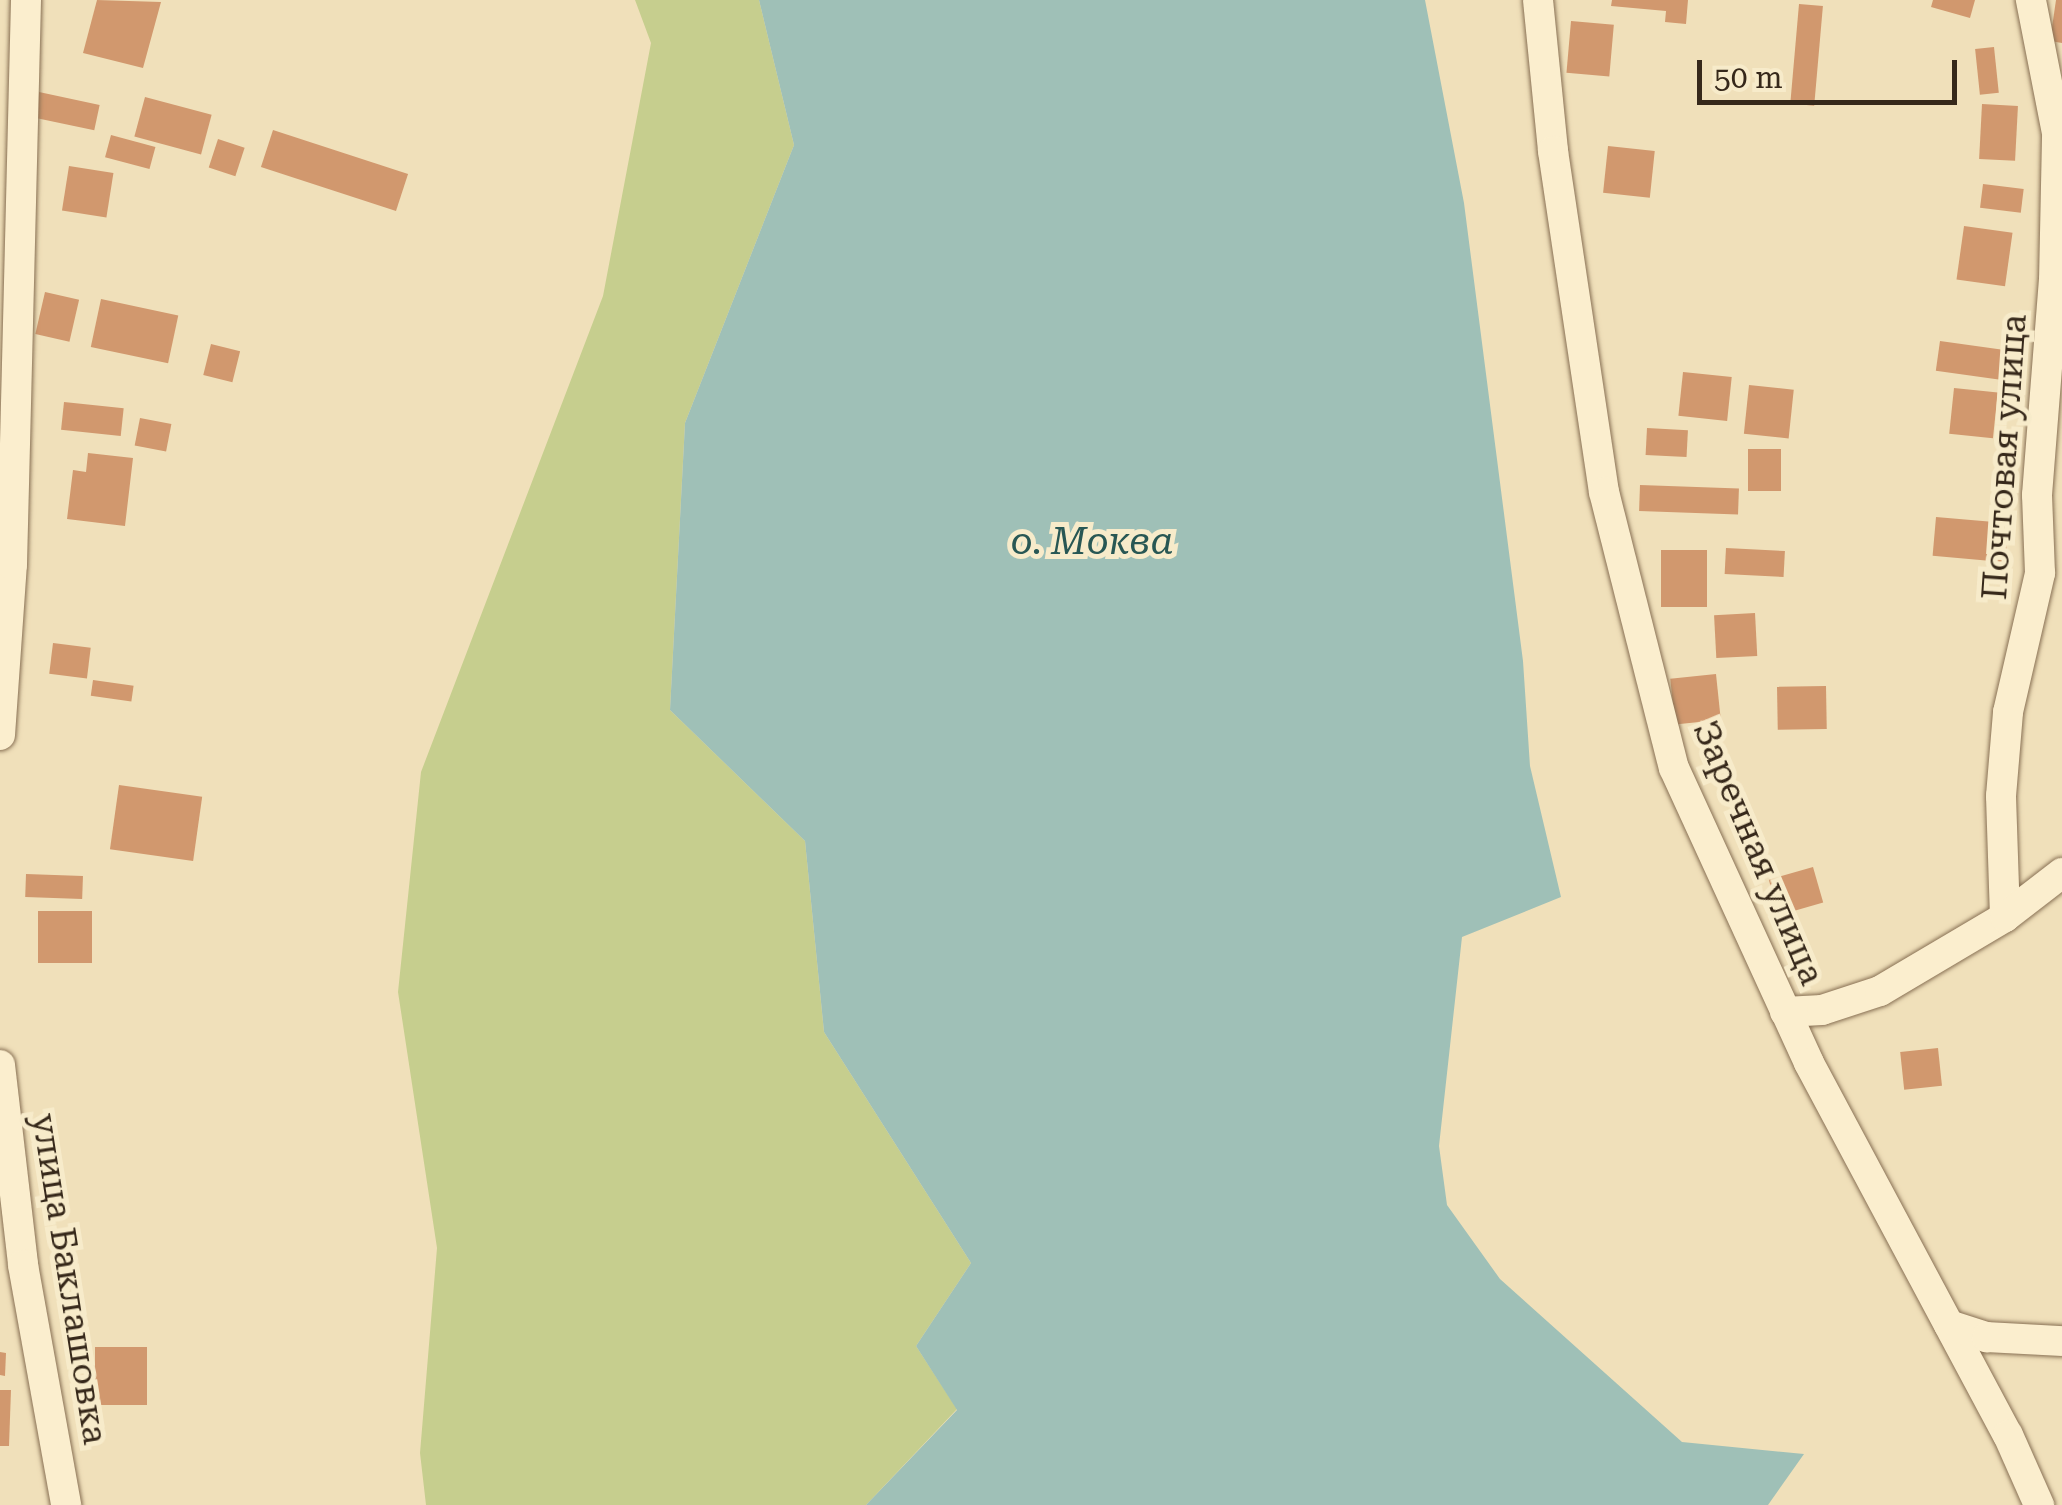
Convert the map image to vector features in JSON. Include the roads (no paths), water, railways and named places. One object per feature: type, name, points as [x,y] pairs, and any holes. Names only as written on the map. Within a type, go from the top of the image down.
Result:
[{"type":"street","points":[[0,735],[12,565],[26,0]]},
{"type":"street","name":"Заречная улица","points":[[1538,0],[1553,151],[1604,492],[1674,768],[1785,1012],[2039,1505]]},
{"type":"street","name":"Почтовая улица","points":[[2005,918],[2001,796],[2008,712],[2040,573],[2038,495],[2054,281],[2056,133],[2031,0]]},
{"type":"street","points":[[1785,1012],[1822,1010],[1880,991],[2005,918],[2062,873]]},
{"type":"street","name":"улица Баклашовка","points":[[0,1065],[23,1265],[66,1505]]},
{"type":"street","points":[[1949,1325],[1988,1337],[2062,1340]]},
{"type":"water","name":"о. Моква","points":[[759,0],[1425,0],[1464,203],[1523,661],[1530,766],[1561,897],[1462,937],[1439,1146],[1447,1205],[1500,1279],[1682,1442],[1804,1454],[1768,1505],[866,1505],[957,1410],[916,1346],[971,1263],[824,1032],[805,841],[670,710],[685,423],[794,145]]}]
